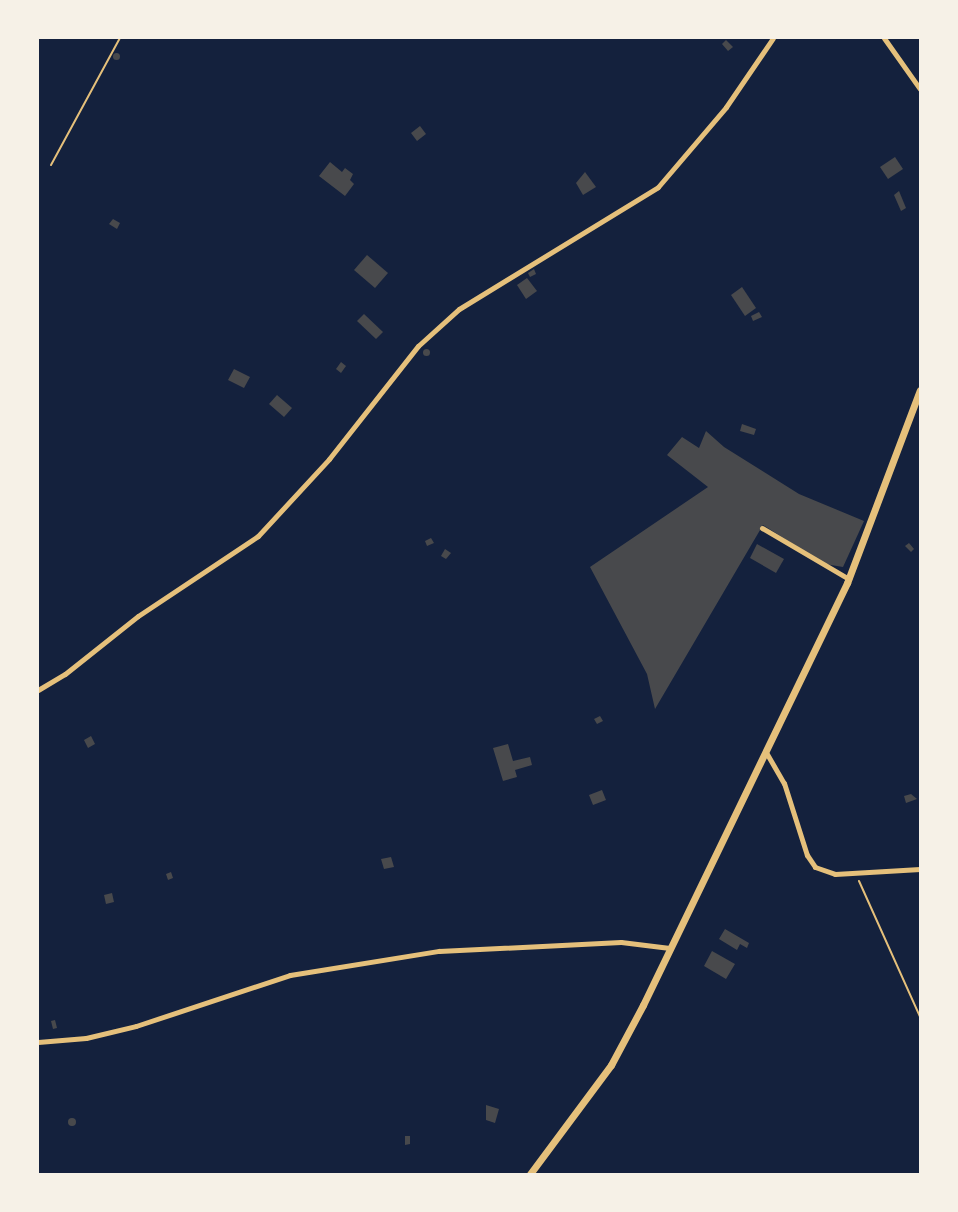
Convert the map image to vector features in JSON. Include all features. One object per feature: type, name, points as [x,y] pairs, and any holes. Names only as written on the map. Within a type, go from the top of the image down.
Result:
[{"type":"street","points":[[38,690],[65,674],[138,616],[258,536],[329,459],[418,346],[459,309],[658,187],[726,107],[773,38]]},
{"type":"street","points":[[884,38],[921,89]]},
{"type":"street","points":[[530,1174],[611,1065],[767,754],[849,579],[921,390]]},
{"type":"street","points":[[762,528],[849,579]]},
{"type":"street","points":[[767,754],[784,783],[812,862],[829,873],[921,869]]},
{"type":"street","points":[[38,1042],[86,1038],[136,1026],[290,975],[439,951],[621,942],[670,948]]},
{"type":"path","points":[[51,165],[120,38]]},
{"type":"path","points":[[855,873],[921,1017]]},
{"type":"building","points":[[726,40],[733,47],[728,51],[722,44]]},
{"type":"building","points":[[116,52],[120,56],[116,60],[112,56]]},
{"type":"building","points":[[420,126],[426,134],[417,141],[411,133]]},
{"type":"building","points":[[895,157],[903,169],[888,179],[880,167]]},
{"type":"building","points":[[330,162],[342,172],[345,168],[353,174],[350,180],[354,184],[345,196],[319,176]]},
{"type":"building","points":[[585,172],[596,187],[583,195],[576,183]]},
{"type":"building","points":[[899,191],[906,208],[901,211],[894,195]]},
{"type":"building","points":[[113,219],[120,223],[117,229],[109,224]]},
{"type":"building","points":[[367,255],[388,273],[375,288],[354,270]]},
{"type":"building","points":[[534,269],[536,274],[530,277],[528,273]]},
{"type":"building","points":[[527,278],[537,291],[526,299],[517,285]]},
{"type":"building","points":[[742,287],[756,308],[745,316],[731,295]]},
{"type":"building","points":[[759,312],[762,317],[753,321],[751,316]]},
{"type":"building","points":[[364,314],[383,332],[376,339],[357,321]]},
{"type":"building","points":[[426,348],[430,352],[426,356],[422,352]]},
{"type":"building","points":[[341,362],[346,366],[341,373],[336,369]]},
{"type":"building","points":[[234,369],[250,377],[244,388],[228,380]]},
{"type":"building","points":[[277,395],[292,408],[284,417],[269,404]]},
{"type":"building","points":[[742,424],[756,429],[754,435],[740,431]]},
{"type":"building","points":[[706,431],[724,447],[799,494],[864,521],[843,567],[825,564],[763,525],[655,709],[647,674],[590,567],[708,487],[667,455],[682,437],[699,448]]},
{"type":"building","points":[[431,538],[434,543],[427,546],[425,541]]},
{"type":"building","points":[[909,543],[914,549],[911,552],[905,546]]},
{"type":"building","points":[[757,544],[784,559],[776,573],[750,558]]},
{"type":"building","points":[[445,549],[451,553],[446,559],[441,556]]},
{"type":"building","points":[[600,716],[603,721],[597,724],[594,719]]},
{"type":"building","points":[[91,736],[95,744],[88,748],[84,740]]},
{"type":"building","points":[[508,744],[513,761],[530,757],[532,765],[515,770],[517,777],[503,781],[493,748]]},
{"type":"building","points":[[602,790],[606,800],[593,805],[589,795]]},
{"type":"building","points":[[911,794],[917,799],[906,803],[904,796]]},
{"type":"building","points":[[391,857],[394,867],[384,869],[381,859]]},
{"type":"building","points":[[171,872],[173,878],[168,880],[166,874]]},
{"type":"building","points":[[112,893],[114,902],[106,904],[104,895]]},
{"type":"building","points":[[725,929],[749,943],[747,948],[740,944],[737,950],[719,939]]},
{"type":"building","points":[[712,951],[735,964],[726,979],[704,966]]},
{"type":"building","points":[[55,1020],[57,1028],[53,1029],[51,1021]]},
{"type":"building","points":[[486,1105],[499,1109],[495,1123],[486,1120]]},
{"type":"building","points":[[72,1118],[76,1122],[72,1126],[68,1122]]},
{"type":"building","points":[[405,1136],[410,1136],[410,1144],[405,1145]]}]
